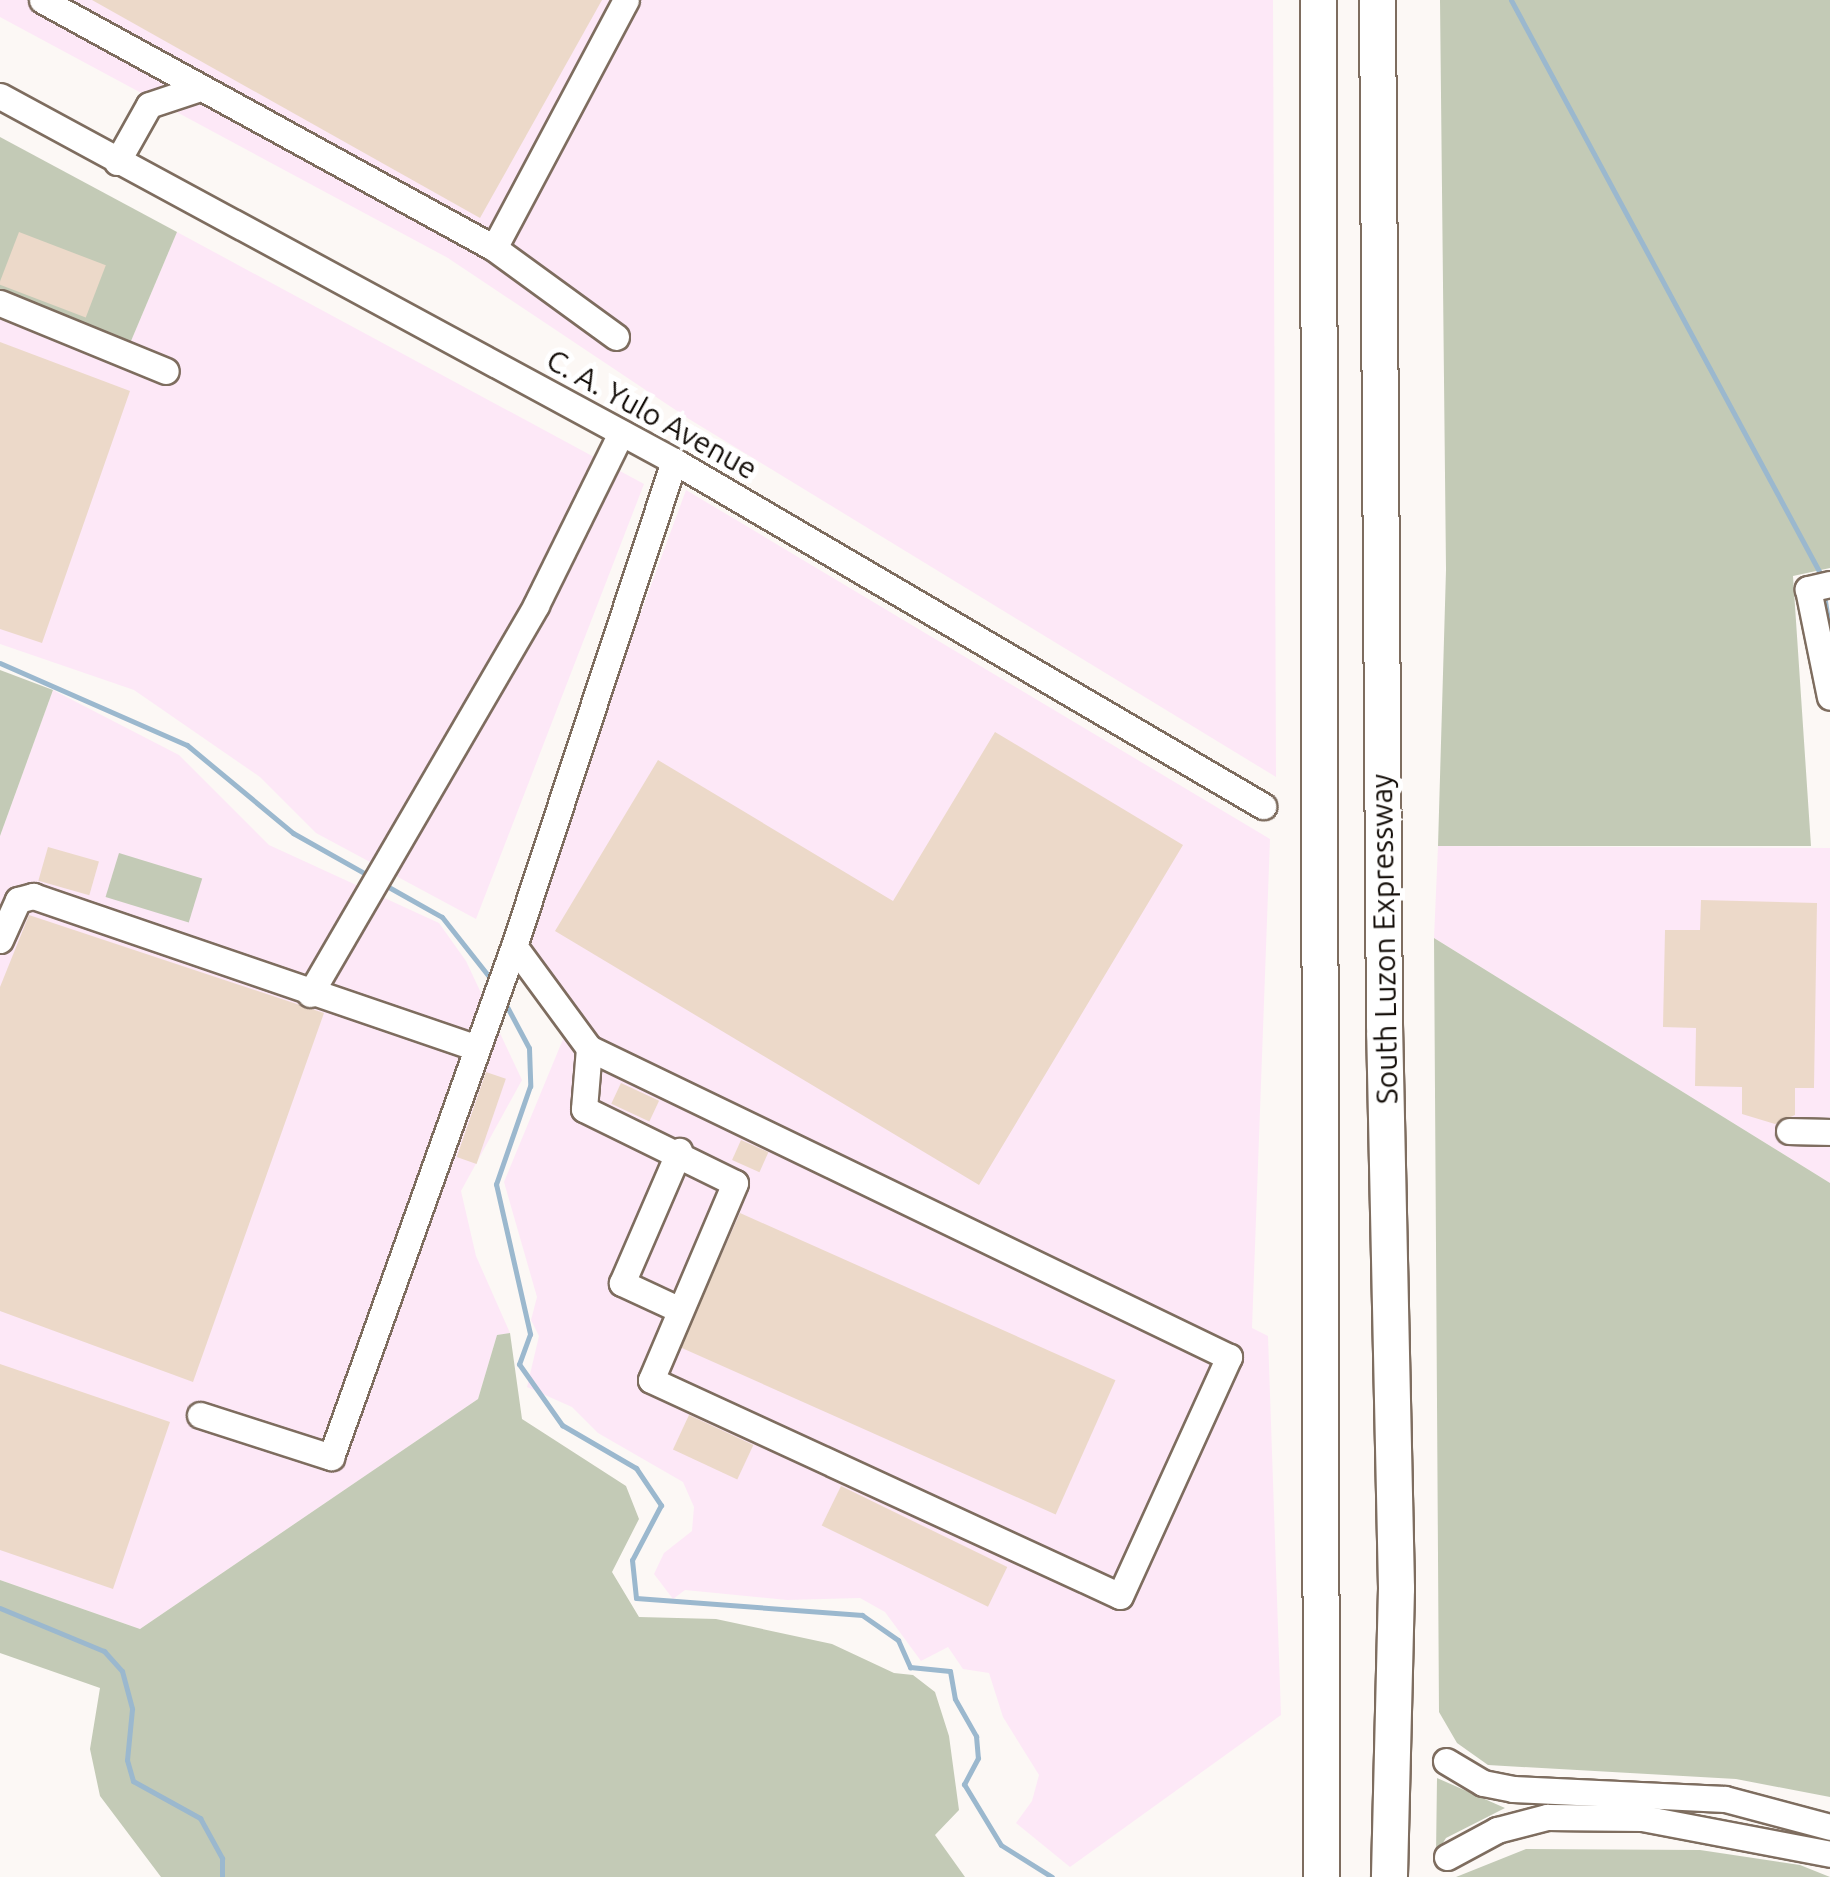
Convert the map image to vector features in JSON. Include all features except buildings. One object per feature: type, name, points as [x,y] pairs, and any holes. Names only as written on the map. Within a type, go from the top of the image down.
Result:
[{"type":"highway","points":[[1318,0],[1320,1877]]},
{"type":"highway","name":"South Luzon Expressway","points":[[1378,0],[1384,1024],[1396,1588],[1390,1877]]},
{"type":"street","points":[[42,0],[197,89],[494,248],[616,337]]},
{"type":"street","points":[[494,248],[626,0]]},
{"type":"street","points":[[117,162],[149,106],[197,89]]},
{"type":"street","name":"C. A. Yulo Avenue","points":[[0,96],[674,462],[1263,806]]},
{"type":"street","points":[[0,303],[166,371]]},
{"type":"street","points":[[310,994],[536,605],[621,433]]},
{"type":"street","points":[[200,1415],[331,1457],[509,957],[674,462]]},
{"type":"street","points":[[1830,584],[1808,589],[1830,697]]},
{"type":"street","points":[[0,940],[18,900],[33,896],[310,994],[477,1048]]},
{"type":"street","points":[[509,957],[588,1048],[1229,1357],[1120,1596],[652,1380],[678,1309],[734,1183],[678,1151],[584,1108],[588,1048]]},
{"type":"street","points":[[1789,1131],[1830,1132]]},
{"type":"street","points":[[678,1151],[622,1282],[678,1309]]},
{"type":"street","points":[[1446,1761],[1483,1782],[1513,1789],[1726,1799],[1830,1827]]},
{"type":"street","points":[[1447,1857],[1497,1830],[1548,1817],[1642,1818],[1830,1854]]},
{"type":"shaded area","points":[[0,0],[1273,0],[1276,777],[689,419],[448,258],[0,17]]},
{"type":"shaded area","points":[[177,232],[644,484],[476,919],[316,833],[260,777],[134,690],[0,644],[0,311],[123,360]]},
{"type":"shaded area","points":[[686,490],[1270,839],[1252,1328],[1268,1336],[1281,1715],[1070,1867],[1016,1823],[1032,1801],[1039,1775],[1003,1717],[989,1673],[963,1669],[948,1647],[921,1661],[885,1612],[860,1598],[787,1600],[685,1590],[673,1599],[654,1574],[664,1553],[692,1531],[694,1507],[683,1482],[598,1433],[572,1407],[527,1387],[539,1336],[531,1320],[537,1297],[504,1182],[573,1015],[529,939],[535,901]]},
{"type":"shaded area","points":[[53,690],[179,755],[269,845],[439,923],[466,961],[522,1080],[461,1191],[476,1256],[510,1333],[497,1335],[478,1399],[140,1629],[0,1580],[0,836]]},
{"type":"shaded area","points":[[1438,846],[1830,848],[1830,1183],[1434,938]]},
{"type":"green space","points":[[1440,0],[1830,0],[1830,568],[1793,576],[1811,846],[1438,846],[1446,570]]},
{"type":"green space","points":[[0,137],[177,232],[123,360],[0,311]]},
{"type":"green space","points":[[0,670],[53,690],[0,836]]},
{"type":"green space","points":[[119,853],[202,878],[189,922],[106,897]]},
{"type":"green space","points":[[1434,938],[1830,1183],[1830,1797],[1736,1779],[1488,1765],[1457,1743],[1439,1712]]},
{"type":"green space","points":[[510,1333],[522,1419],[626,1486],[639,1519],[612,1572],[639,1617],[716,1619],[832,1644],[894,1673],[913,1675],[935,1692],[949,1736],[959,1810],[935,1835],[965,1877],[161,1877],[100,1796],[90,1749],[100,1688],[0,1653],[0,1580],[140,1629],[478,1399],[497,1335]]},
{"type":"green space","points":[[1437,1778],[1505,1808],[1446,1838],[1436,1854]]},
{"type":"green space","points":[[1526,1849],[1700,1850],[1800,1865],[1830,1877],[1456,1877]]},
{"type":"waterway","points":[[1511,0],[1819,571]]},
{"type":"waterway","points":[[1825,601],[1830,632]]},
{"type":"waterway","points":[[0,663],[187,745],[293,833],[371,877]]},
{"type":"waterway","points":[[385,885],[442,917],[491,979]]},
{"type":"waterway","points":[[504,1001],[529,1048],[530,1086],[496,1184],[530,1334],[519,1364],[562,1425],[636,1468],[661,1505],[632,1560],[636,1598],[862,1615],[898,1640],[910,1667],[950,1671],[955,1699],[976,1736],[978,1758],[964,1784],[1001,1845],[1052,1877]]},
{"type":"waterway","points":[[0,1608],[104,1651],[122,1671],[132,1709],[127,1760],[133,1781],[200,1818],[222,1858],[222,1877]]}]
